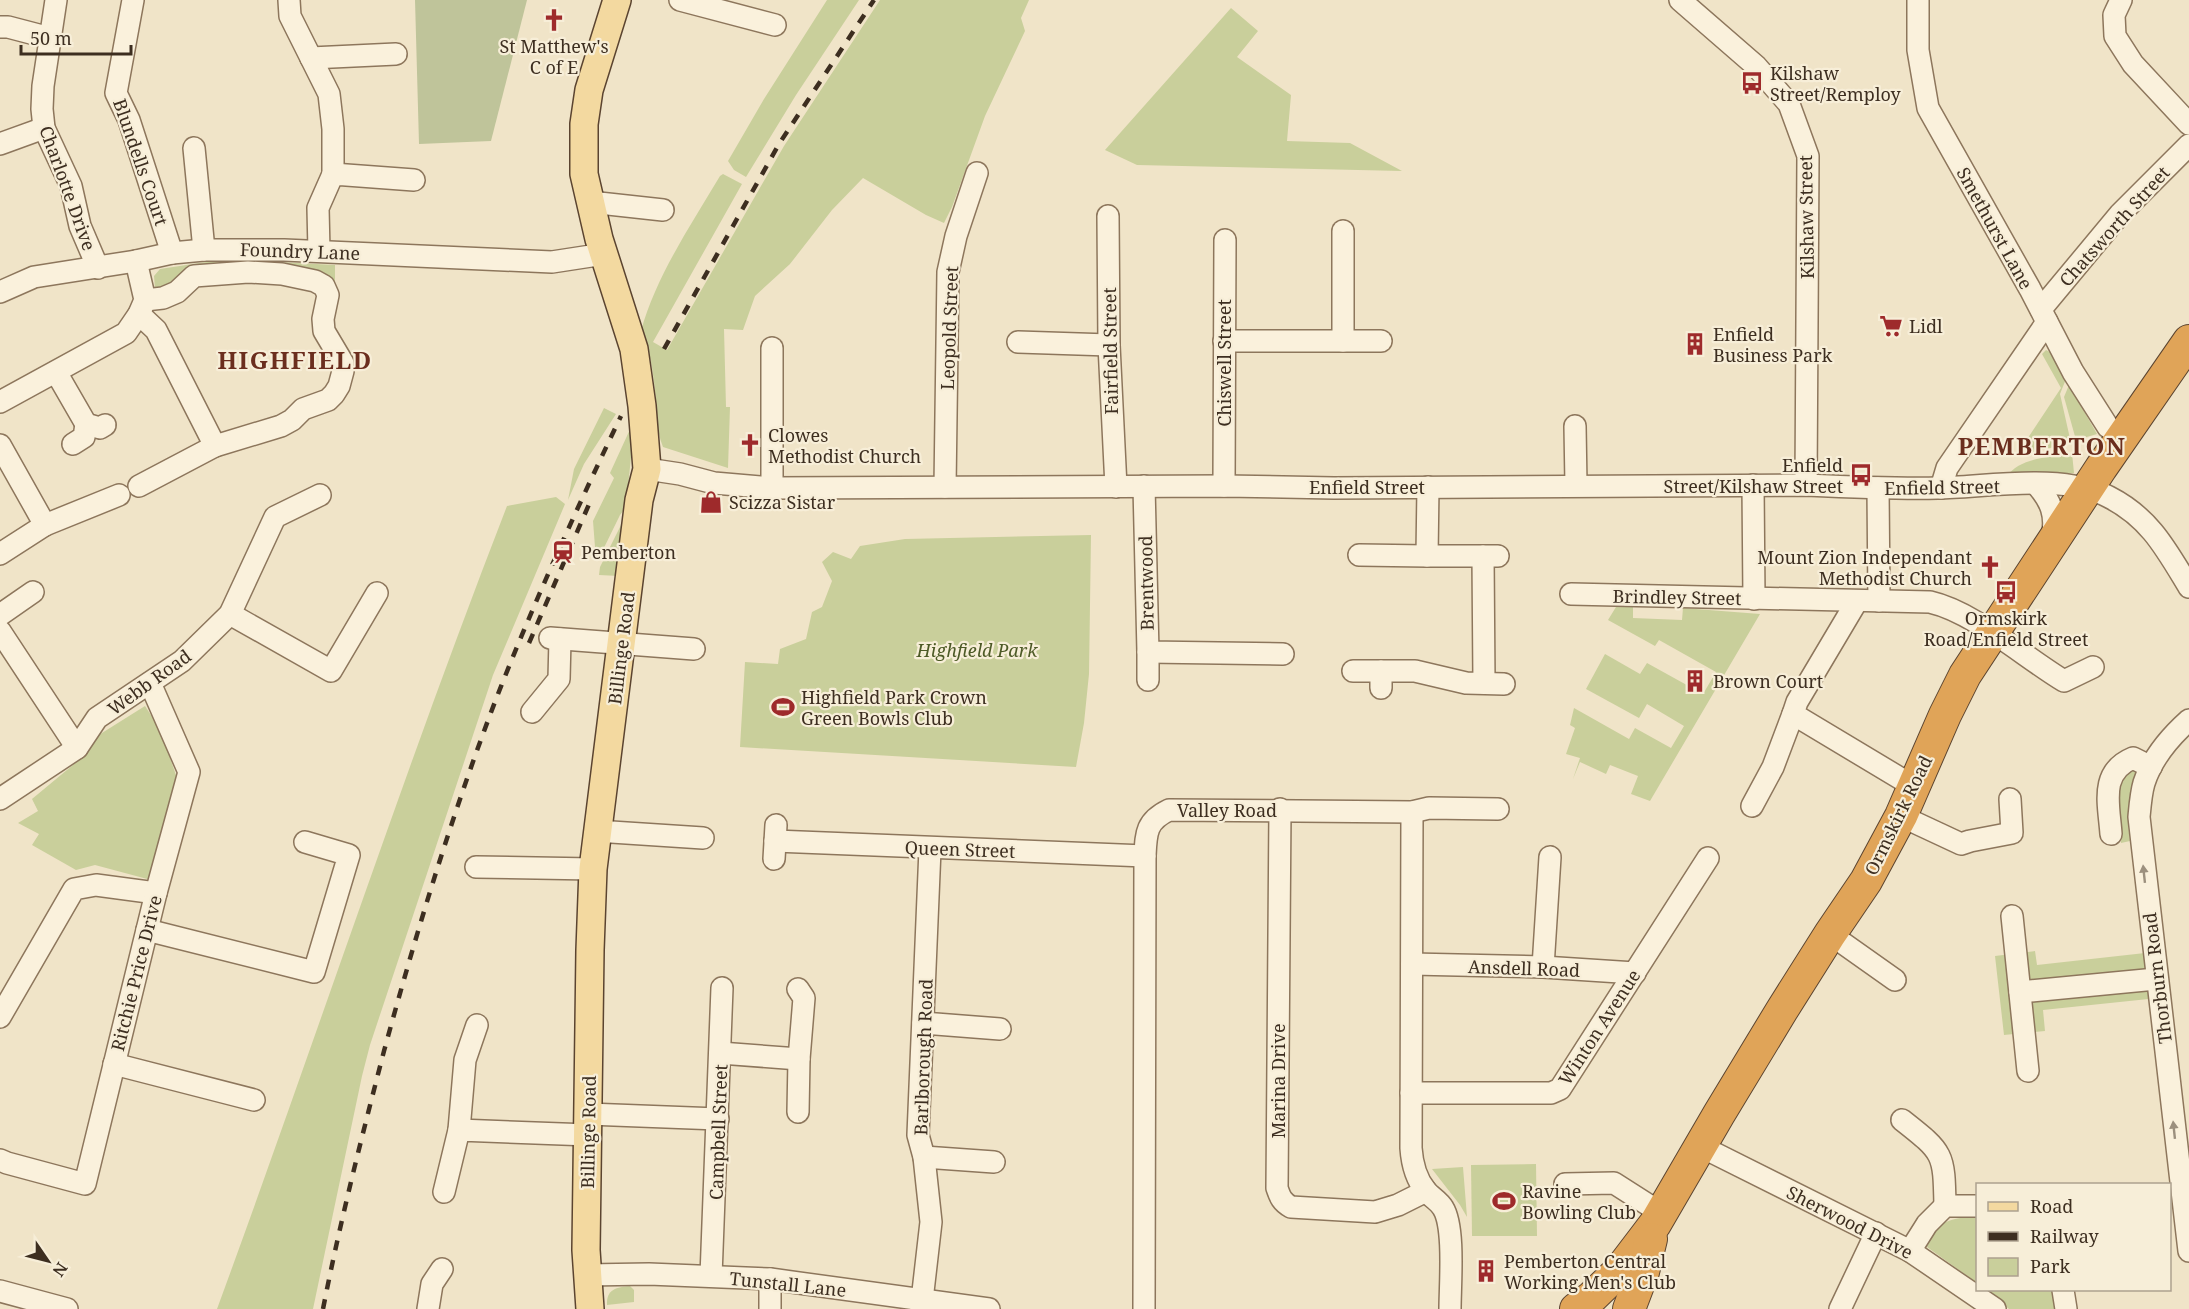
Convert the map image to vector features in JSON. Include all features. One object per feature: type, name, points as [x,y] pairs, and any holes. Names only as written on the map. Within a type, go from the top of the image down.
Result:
[{"type":"highway","name":"Ormskirk Road","points":[[1584,1303],[1620,1270],[1658,1218],[1830,934],[1866,881],[1901,816],[1965,675],[2121,437],[2187,348]]},
{"type":"highway","points":[[1584,1303],[1603,1295],[1616,1297],[1627,1309],[1643,1272],[1658,1218]]},
{"type":"main road","name":"Billinge Road","points":[[585,1308],[593,868],[639,500],[647,469],[642,406],[634,349],[604,254],[584,174],[584,124],[589,90],[617,0]]},
{"type":"street","name":"Charlotte Drive","points":[[56,0],[43,86],[44,128],[71,186],[80,226],[98,268]]},
{"type":"street","name":"Blundells Court","points":[[133,0],[116,93],[129,120],[172,253]]},
{"type":"street","points":[[289,0],[290,16],[329,94],[333,129],[333,174],[318,208],[319,251]]},
{"type":"street","points":[[680,0],[775,25]]},
{"type":"street","name":"Kilshaw Street","points":[[1680,0],[1756,66],[1789,104],[1808,156],[1806,485]]},
{"type":"street","name":"Smethurst Lane","points":[[1918,0],[1918,50],[1928,108],[2044,315],[2073,372],[2108,427],[2121,437]]},
{"type":"street","points":[[2121,0],[2114,15],[2115,36],[2133,64],[2189,124]]},
{"type":"street","points":[[0,27],[50,38]]},
{"type":"street","points":[[311,58],[396,54]]},
{"type":"street","points":[[0,144],[44,128]]},
{"type":"street","name":"Chatsworth Street","points":[[1941,488],[1947,468],[2044,315],[2120,214],[2189,145]]},
{"type":"street","points":[[194,148],[204,250]]},
{"type":"street","name":"Leopold Street","points":[[945,487],[948,272],[956,236],[977,172]]},
{"type":"street","points":[[333,174],[414,180]]},
{"type":"street","points":[[590,202],[663,210]]},
{"type":"street","name":"Fairfield Street","points":[[1108,216],[1109,345],[1116,486]]},
{"type":"street","points":[[1343,231],[1343,341]]},
{"type":"street","name":"Chiswell Street","points":[[1224,486],[1225,240]]},
{"type":"street","name":"Foundry Lane","points":[[0,292],[33,277],[98,268],[172,253],[204,250],[319,251],[552,262],[604,254]]},
{"type":"street","points":[[136,261],[142,307],[156,330],[214,446]]},
{"type":"street","points":[[0,402],[126,333],[142,307],[177,292],[194,276],[248,272],[282,274],[315,281],[324,286],[328,295],[323,319],[324,331],[343,363],[339,386],[334,394],[328,400],[303,409],[292,420],[281,426],[214,446],[139,486]]},
{"type":"street","points":[[1224,341],[1381,341]]},
{"type":"street","points":[[1018,342],[1109,345]]},
{"type":"street","points":[[772,348],[772,488]]},
{"type":"street","points":[[56,372],[96,425],[73,444]]},
{"type":"street","points":[[1575,426],[1576,485]]},
{"type":"street","points":[[0,445],[45,525]]},
{"type":"street","name":"Enfield Street","points":[[647,469],[680,474],[714,483],[772,488],[1116,486],[1334,488],[1576,485],[1806,485],[1941,488],[2036,484],[2076,485],[2115,501],[2152,529],[2189,587]]},
{"type":"street","points":[[2036,484],[2045,494],[2054,511],[2054,530],[2050,544]]},
{"type":"street","points":[[1752,485],[1754,599]]},
{"type":"street","name":"Brentwood","points":[[1144,486],[1148,652],[1283,654]]},
{"type":"street","points":[[1427,556],[1428,487]]},
{"type":"street","points":[[1878,488],[1879,601]]},
{"type":"street","points":[[0,554],[45,525],[119,495]]},
{"type":"street","name":"Webb Road","points":[[0,799],[77,748],[97,718],[182,662],[231,614],[275,517],[320,495]]},
{"type":"street","points":[[1353,671],[1381,679],[1415,671],[1453,681],[1494,684],[1490,556],[1359,555]]},
{"type":"street","points":[[0,615],[33,592]]},
{"type":"street","points":[[231,614],[331,671],[378,593]]},
{"type":"street","name":"Brindley Street","points":[[1571,594],[1930,602],[1944,605],[1992,633],[2064,681],[2093,667]]},
{"type":"street","points":[[1752,806],[1773,767],[1797,702],[1857,601]]},
{"type":"street","points":[[0,631],[77,748]]},
{"type":"street","points":[[532,712],[560,679],[555,638],[694,649]]},
{"type":"street","points":[[1148,652],[1148,680]]},
{"type":"street","name":"Ritchie Price Drive","points":[[0,1160],[85,1184],[156,894],[189,772],[150,683]]},
{"type":"street","points":[[1793,714],[1913,786]]},
{"type":"street","name":"Thorburn Road","points":[[2189,720],[2165,744],[2151,767],[2144,783],[2139,817],[2156,979],[2183,1160],[2189,1251]]},
{"type":"street","points":[[2111,834],[2108,790],[2111,776],[2121,763],[2133,758],[2151,767]]},
{"type":"street","points":[[1901,816],[1961,844],[2012,833],[2010,799]]},
{"type":"street","name":"Valley Road","points":[[1144,1309],[1145,856],[1149,825],[1160,814],[1169,810],[1280,809],[1412,812],[1429,808],[1498,809]]},
{"type":"street","name":"Marina Drive","points":[[1280,809],[1277,1188],[1280,1196],[1290,1207],[1375,1212],[1398,1205],[1426,1191]]},
{"type":"street","points":[[1412,812],[1412,1163],[1426,1191],[1443,1208],[1449,1229],[1450,1309]]},
{"type":"street","points":[[596,831],[703,838]]},
{"type":"street","points":[[147,930],[314,972],[349,855],[305,842]]},
{"type":"street","name":"Queen Street","points":[[775,842],[1145,856]]},
{"type":"street","name":"Barlborough Road","points":[[922,1304],[931,1222],[924,1157],[918,1135],[930,849]]},
{"type":"street","points":[[1543,968],[1550,857]]},
{"type":"street","name":"Winton Avenue","points":[[1411,1093],[1551,1092],[1560,1089],[1635,973],[1699,863]]},
{"type":"street","points":[[476,867],[593,868]]},
{"type":"street","points":[[0,1017],[74,889],[96,885],[156,894]]},
{"type":"street","points":[[2012,916],[2028,1071]]},
{"type":"street","points":[[1830,934],[1896,980]]},
{"type":"street","name":"Ansdell Road","points":[[1412,964],[1635,973]]},
{"type":"street","points":[[2020,992],[2156,979]]},
{"type":"street","name":"Campbell Street","points":[[711,1276],[722,988]]},
{"type":"street","points":[[798,1112],[799,1059],[806,994]]},
{"type":"street","points":[[924,1023],[979,1020],[1000,1029]]},
{"type":"street","points":[[444,1192],[459,1130],[465,1060],[478,1032]]},
{"type":"street","points":[[720,1053],[799,1059]]},
{"type":"street","points":[[114,1064],[254,1100]]},
{"type":"street","points":[[459,1130],[718,1119]]},
{"type":"street","points":[[1902,1120],[1938,1150],[1944,1167],[1945,1206]]},
{"type":"street","name":"Sherwood Drive","points":[[1700,1146],[1910,1251],[1995,1309]]},
{"type":"street","points":[[924,1157],[994,1162]]},
{"type":"street","points":[[1564,1184],[1614,1184],[1658,1218]]},
{"type":"street","points":[[1910,1251],[1927,1224],[1945,1206],[1976,1206]]},
{"type":"street","points":[[1840,1309],[1876,1233]]},
{"type":"street","name":"Tunstall Lane","points":[[586,1275],[770,1279],[922,1304],[989,1309]]},
{"type":"street","points":[[428,1309],[430,1277]]},
{"type":"street","points":[[770,1279],[770,1309]]},
{"type":"street","points":[[0,1291],[67,1309]]},
{"type":"street","points":[[2063,1291],[2066,1309]]},
{"type":"green space","points":[[415,0],[527,0],[491,141],[419,144]]},
{"type":"green space","points":[[827,0],[859,0],[796,95],[746,177],[734,170],[728,161],[764,99]]},
{"type":"green space","points":[[880,0],[1029,0],[1021,18],[1025,31],[985,116],[952,207],[944,223],[863,178],[832,210],[790,264],[755,296],[743,330],[724,329],[726,407],[730,407],[728,468],[663,447],[658,426],[651,360],[641,331],[665,271],[720,176],[723,174],[742,184],[653,342],[667,350],[784,146]]},
{"type":"green space","points":[[1231,8],[1258,31],[1237,57],[1291,95],[1287,141],[1350,143],[1402,171],[1137,165],[1105,150]]},
{"type":"green space","points":[[237,260],[335,265],[335,289],[324,277],[175,285],[155,289],[154,276],[160,269]]},
{"type":"green space","points":[[2046,350],[2050,352],[2066,379],[2060,394],[2071,443],[2016,456],[2061,388],[2042,354]]},
{"type":"green space","points":[[2069,385],[2097,434],[2076,440],[2064,397]]},
{"type":"green space","points":[[604,408],[616,414],[584,464],[568,500],[574,469]]},
{"type":"green space","points":[[632,425],[634,427],[626,507],[596,560],[593,521],[614,478],[610,473]]},
{"type":"green space","points":[[2072,453],[2074,473],[2006,477],[2012,470],[2027,462]]},
{"type":"green space","points":[[556,497],[565,504],[493,675],[370,1045],[313,1309],[217,1309],[432,706],[507,506]]},
{"type":"green space","points":[[622,523],[625,523],[619,576],[599,575],[600,567]]},
{"type":"green space","name":"Highfield Park","points":[[1091,535],[1089,674],[1084,723],[1076,767],[740,747],[745,662],[778,664],[780,649],[806,639],[812,612],[822,607],[832,581],[822,562],[833,552],[851,559],[860,546],[905,539]]},
{"type":"green space","points":[[1633,606],[1633,618],[1682,620],[1683,608],[1760,614],[1650,801],[1631,794],[1638,776],[1610,765],[1606,774],[1580,762],[1573,779],[1580,758],[1566,754],[1575,728],[1570,725],[1574,708],[1629,739],[1635,728],[1671,748],[1684,726],[1647,704],[1639,718],[1586,689],[1605,654],[1640,674],[1647,663],[1703,694],[1716,672],[1659,640],[1655,646],[1608,620],[1616,607]]},
{"type":"green space","points":[[145,706],[160,729],[178,781],[151,880],[95,865],[76,870],[32,845],[39,834],[18,823],[38,811],[32,799],[79,760],[86,743]]},
{"type":"green space","points":[[2131,770],[2136,772],[2129,806],[2130,841],[2121,843],[2117,794],[2119,785]]},
{"type":"green space","points":[[2035,951],[2037,965],[2154,952],[2158,998],[2043,1010],[2045,1031],[2004,1035],[1995,956]]},
{"type":"green space","name":"Ravine Bowling Club","points":[[1536,1164],[1537,1236],[1472,1236],[1471,1165]]},
{"type":"green space","points":[[1463,1167],[1467,1217],[1432,1169]]},
{"type":"green space","points":[[1976,1215],[1976,1282],[1927,1247],[1933,1231],[1938,1226],[1952,1220]]},
{"type":"green space","points":[[630,1286],[634,1290],[634,1302],[607,1305],[610,1292],[617,1288]]},
{"type":"green space","points":[[1987,1291],[2055,1291],[2058,1309],[2009,1309]]},
{"type":"railway","points":[[664,349],[779,144],[874,0]]},
{"type":"railway","points":[[323,1309],[344,1212],[384,1051],[451,826],[512,659],[557,554],[621,416]]},
{"type":"railway","points":[[529,643],[590,502]]},
{"type":"place","name":"St Matthew's C of E","points":[[554,20]]},
{"type":"place","name":"Kilshaw Street/Remploy","points":[[1752,83]]},
{"type":"place","name":"Lidl","points":[[1891,326]]},
{"type":"place","name":"Enfield Business Park","points":[[1695,344]]},
{"type":"place","name":"Clowes Methodist Church","points":[[750,445]]},
{"type":"place","name":"Enfield Street/Kilshaw Street","points":[[1861,475]]},
{"type":"place","name":"Scizza Sistar","points":[[711,502]]},
{"type":"place","name":"Pemberton","points":[[563,552]]},
{"type":"place","name":"Mount Zion Independant Methodist Church","points":[[1990,567]]},
{"type":"place","name":"Ormskirk Road/Enfield Street","points":[[2006,592]]},
{"type":"place","name":"Brown Court","points":[[1695,681]]},
{"type":"place","name":"Highfield Park Crown Green Bowls Club","points":[[783,707]]},
{"type":"place","name":"Ravine Bowling Club","points":[[1504,1201]]},
{"type":"place","name":"Pemberton Central Working Men's Club","points":[[1486,1271]]},
{"type":"district","name":"HIGHFIELD","points":[[295,359]]},
{"type":"district","name":"PEMBERTON","points":[[2042,445]]}]
